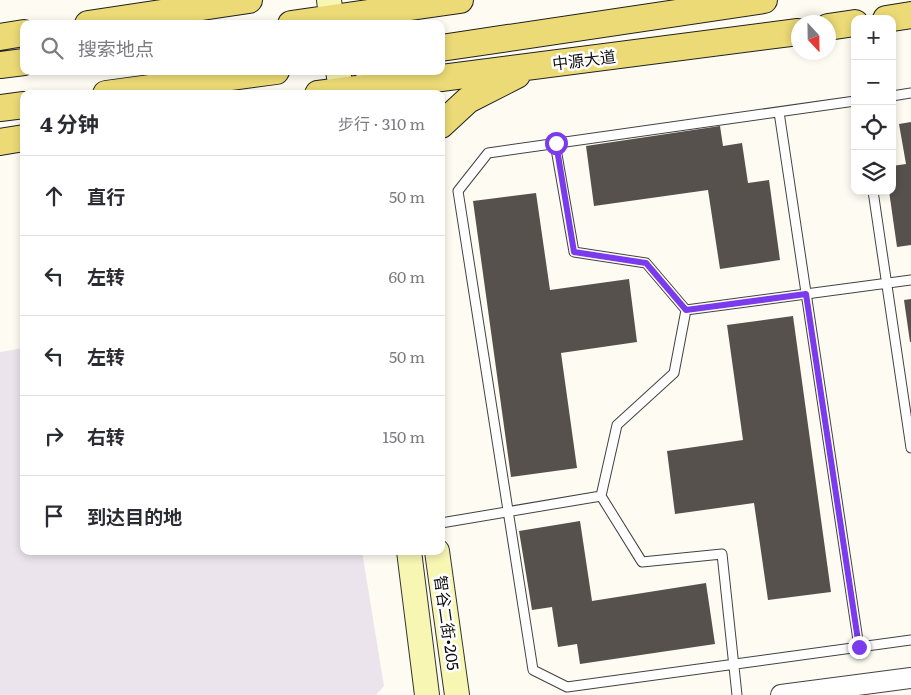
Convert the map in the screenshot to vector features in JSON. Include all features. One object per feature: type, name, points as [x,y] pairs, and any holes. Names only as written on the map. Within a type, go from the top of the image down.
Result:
[{"type":"main road","points":[[111,20],[201,4],[249,0]]},
{"type":"main road","points":[[307,20],[331,14],[360,13],[460,0]]},
{"type":"main road","name":"中源大道","points":[[445,47],[764,0]]},
{"type":"main road","points":[[896,17],[911,15]]},
{"type":"main road","points":[[836,26],[851,24]]},
{"type":"main road","name":"中源大道","points":[[335,87],[542,65],[791,33]]},
{"type":"main road","points":[[0,37],[20,34]]},
{"type":"main road","points":[[0,65],[20,62]]},
{"type":"main road","points":[[445,121],[468,100],[493,86],[542,65]]},
{"type":"main road","points":[[136,90],[246,75]]},
{"type":"main road","points":[[0,108],[20,106]]},
{"type":"main road","points":[[0,142],[20,139]]},
{"type":"main road","name":"智谷二街•205","points":[[410,555],[427,695]]},
{"type":"main road","name":"智谷二街•205","points":[[439,555],[457,695]]},
{"type":"street","points":[[781,695],[911,678]]},
{"type":"lane","points":[[896,95],[911,93]]},
{"type":"lane","points":[[851,102],[488,153],[458,191],[533,670],[567,687],[911,640]]},
{"type":"lane","points":[[779,112],[859,647]]},
{"type":"lane","points":[[556,143],[574,252],[646,263],[686,310]]},
{"type":"lane","points":[[874,195],[911,448]]},
{"type":"lane","points":[[686,310],[911,280]]},
{"type":"lane","points":[[686,310],[674,373],[617,425],[602,496],[642,562],[722,554],[736,664],[738,695]]},
{"type":"lane","points":[[445,522],[602,496]]},
{"type":"shaded area","points":[[20,349],[20,555],[363,555],[384,686],[376,695],[0,695],[0,352]]},
{"type":"building","points":[[911,122],[911,245],[897,247],[890,195],[896,195],[896,165],[906,164],[899,124]]},
{"type":"building","points":[[720,126],[723,146],[742,143],[748,183],[769,180],[780,260],[720,269],[708,190],[594,206],[586,146]]},
{"type":"building","points":[[536,193],[550,290],[629,279],[637,342],[561,353],[577,468],[511,477],[473,201]]},
{"type":"building","points":[[911,299],[911,342],[910,342],[904,300]]},
{"type":"building","points":[[793,316],[831,592],[768,600],[754,503],[675,514],[667,451],[743,440],[727,325]]},
{"type":"building","points":[[580,521],[592,601],[706,583],[715,644],[580,664],[577,644],[558,647],[552,607],[532,610],[519,531]]},
{"type":"route","points":[[556,143],[574,252],[646,263],[686,310],[806,294],[859,647]]}]
